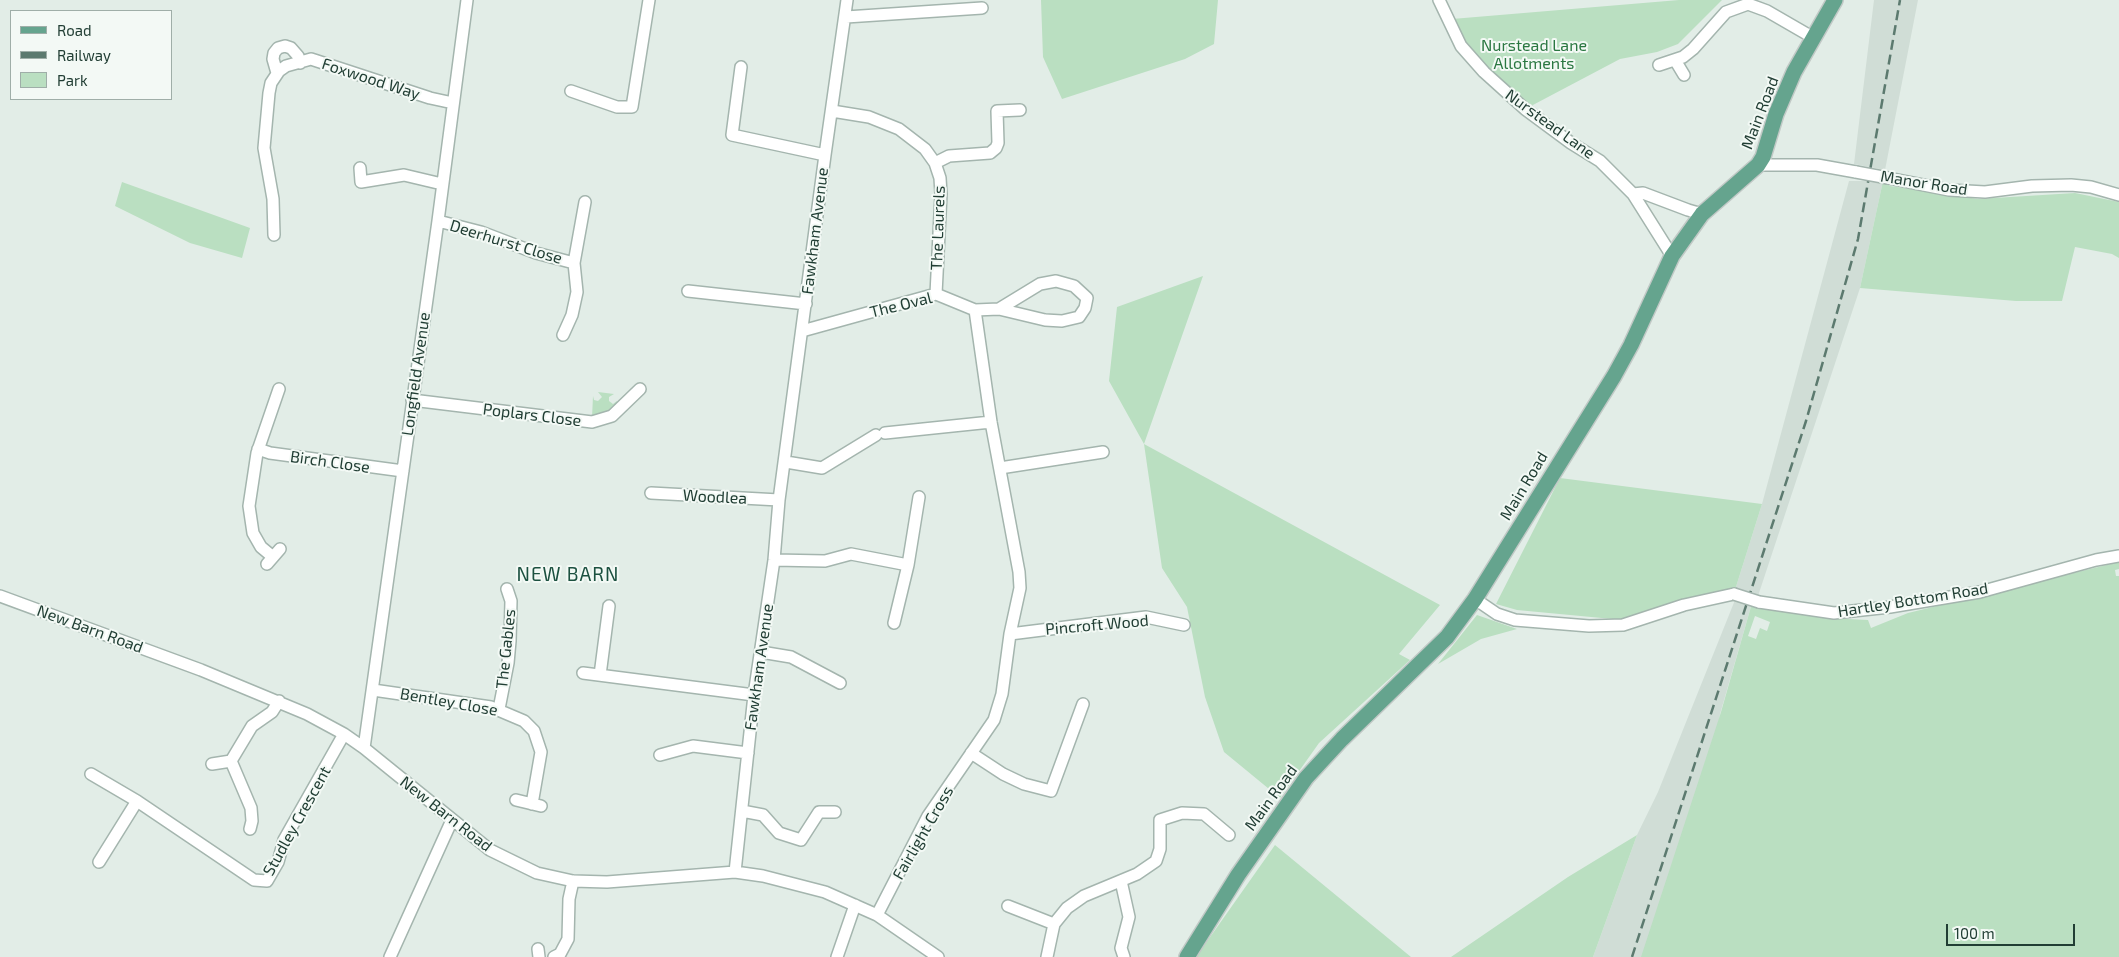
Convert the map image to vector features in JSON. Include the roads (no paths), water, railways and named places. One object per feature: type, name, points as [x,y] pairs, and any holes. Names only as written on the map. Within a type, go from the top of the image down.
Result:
[{"type":"main road","name":"Main Road","points":[[1187,957],[1238,875],[1306,778],[1342,739],[1447,637],[1476,600],[1614,376],[1631,346],[1672,256],[1702,214],[1758,165],[1763,157],[1776,114],[1794,72],[1812,37],[1835,0]]},
{"type":"street","name":"Longfield Avenue","points":[[364,748],[467,0]]},
{"type":"street","points":[[571,91],[617,107],[632,107],[648,0]]},
{"type":"street","name":"Fawkham Avenue","points":[[735,872],[754,695],[774,560],[779,500],[786,462],[825,155],[847,0]]},
{"type":"street","name":"Nurstead Lane","points":[[1439,0],[1461,46],[1484,72],[1525,109],[1571,143],[1600,161],[1633,194],[1672,256]]},
{"type":"street","points":[[1659,65],[1675,60],[1693,49],[1726,12],[1748,4],[1767,11],[1812,37]]},
{"type":"street","points":[[846,17],[982,8]]},
{"type":"street","points":[[274,235],[273,199],[264,148],[269,93],[271,83],[277,73],[272,59],[278,48],[285,46],[291,48],[298,56],[300,64]]},
{"type":"street","name":"Foxwood Way","points":[[277,73],[286,66],[300,64],[311,59],[430,98],[453,103]]},
{"type":"street","points":[[1675,60],[1684,76]]},
{"type":"street","points":[[740,67],[732,136],[825,155]]},
{"type":"street","points":[[935,163],[949,156],[986,154],[994,151],[998,142],[992,112],[1020,110]]},
{"type":"street","name":"The Laurels","points":[[832,111],[869,117],[899,129],[925,149],[935,163],[940,178],[941,194],[936,294]]},
{"type":"street","name":"Manor Road","points":[[1758,165],[1817,165],[1949,190],[1985,192],[2032,186],[2071,185],[2090,187],[2119,195]]},
{"type":"street","points":[[360,168],[361,182],[404,175],[442,184]]},
{"type":"street","points":[[1633,194],[1643,193],[1702,214]]},
{"type":"street","name":"Deerhurst Close","points":[[563,335],[572,316],[577,292],[574,263],[585,202]]},
{"type":"street","name":"Deerhurst Close","points":[[438,221],[481,232],[536,253],[574,263]]},
{"type":"street","name":"The Oval","points":[[802,331],[936,294],[976,310],[999,309],[1045,320],[1062,321],[1079,318],[1085,308],[1086,298],[1074,286],[1056,281],[1040,284],[999,309]]},
{"type":"street","points":[[688,291],[806,304]]},
{"type":"street","points":[[976,310],[991,422],[1019,572],[1020,588],[1010,634],[1002,694],[994,720],[972,753],[1003,774],[1024,784],[1052,791],[1083,704]]},
{"type":"street","points":[[273,557],[265,551],[257,539],[250,520],[249,506],[258,450],[279,389]]},
{"type":"street","name":"Poplars Close","points":[[412,400],[595,422],[612,416],[640,389]]},
{"type":"street","points":[[786,462],[822,468],[853,447],[880,434],[991,422]]},
{"type":"street","name":"Birch Close","points":[[258,450],[402,471]]},
{"type":"street","points":[[1000,468],[1103,452]]},
{"type":"street","name":"Woodlea","points":[[651,493],[779,500]]},
{"type":"street","points":[[894,624],[908,565],[919,497]]},
{"type":"street","points":[[774,560],[825,561],[851,554],[908,565]]},
{"type":"street","name":"Hartley Bottom Road","points":[[1476,600],[1497,614],[1515,620],[1598,626],[1623,625],[1684,605],[1734,594],[1758,602],[1834,613],[1890,607],[1980,592],[2096,560],[2119,556]]},
{"type":"street","name":"The Gables","points":[[499,709],[508,663],[510,641],[511,601],[507,589]]},
{"type":"street","name":"New Barn Road","points":[[0,596],[201,670],[307,714],[344,734],[364,748],[490,850],[536,873],[573,881],[607,882],[735,872],[763,876],[825,892],[877,915],[938,957]]},
{"type":"street","points":[[600,675],[609,606]]},
{"type":"street","name":"Pincroft Wood","points":[[1010,634],[1146,617],[1184,625]]},
{"type":"street","points":[[761,652],[791,657],[840,684]]},
{"type":"street","points":[[583,673],[754,695]]},
{"type":"street","name":"Bentley Close","points":[[372,690],[499,709],[528,724],[539,742],[541,757],[537,805],[516,800]]},
{"type":"street","points":[[212,764],[231,760],[252,726],[272,712],[279,702]]},
{"type":"street","name":"Studley Crescent","points":[[91,774],[138,801],[254,880],[267,881],[278,862],[284,840],[344,734]]},
{"type":"street","points":[[660,755],[693,746],[748,753]]},
{"type":"street","name":"Fairlight Cross","points":[[877,915],[928,816],[972,753]]},
{"type":"street","points":[[231,760],[251,808],[252,821],[250,829]]},
{"type":"street","points":[[99,862],[138,801]]},
{"type":"street","points":[[742,812],[763,815],[779,833],[801,840],[819,812],[835,812]]},
{"type":"street","points":[[1047,957],[1054,924],[1067,908],[1084,896],[1121,882],[1156,862],[1160,848],[1160,820],[1182,813],[1204,814],[1229,835]]},
{"type":"street","points":[[390,957],[452,820]]},
{"type":"street","points":[[554,957],[560,954],[568,939],[569,899],[573,881]]},
{"type":"street","points":[[1121,882],[1129,917],[1121,948],[1124,957]]},
{"type":"street","points":[[837,957],[855,905]]},
{"type":"street","points":[[1008,906],[1054,924]]},
{"type":"railway","points":[[1632,957],[1806,421],[1858,239],[1900,0]]},
{"type":"district","name":"NEW BARN","points":[[568,575]]},
{"type":"park label","name":"Nurstead Lane Allotments","points":[[1534,55]]}]
